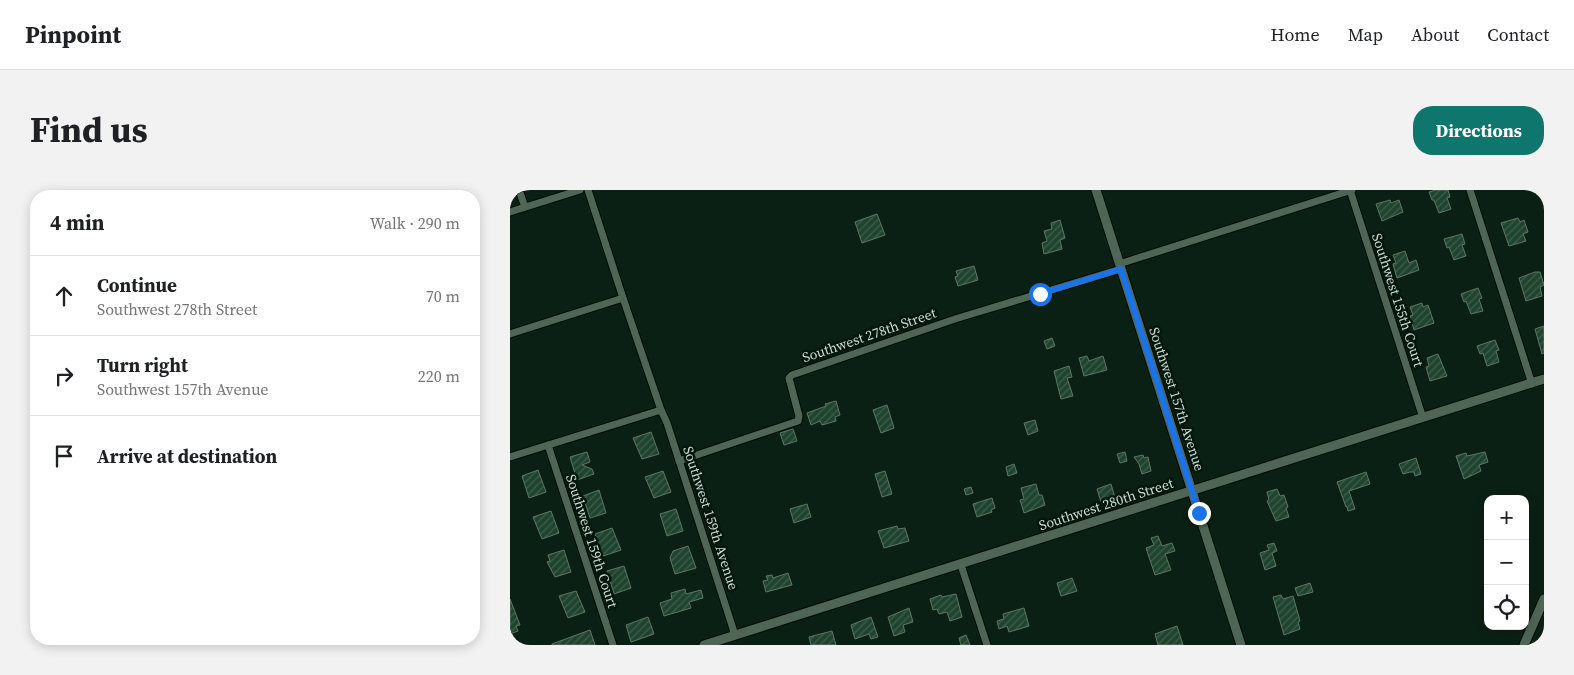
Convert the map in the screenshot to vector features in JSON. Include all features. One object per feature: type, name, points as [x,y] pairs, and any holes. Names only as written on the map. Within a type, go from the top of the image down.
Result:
[{"type":"street","points":[[519,190],[525,207]]},
{"type":"street","points":[[510,212],[580,190]]},
{"type":"street","name":"Southwest 159th Avenue","points":[[588,190],[623,298],[667,423],[735,635]]},
{"type":"street","name":"Southwest 157th Avenue","points":[[1096,190],[1241,645]]},
{"type":"street","points":[[1120,266],[1350,190]]},
{"type":"street","name":"Southwest 155th Court","points":[[1350,190],[1423,418]]},
{"type":"street","points":[[1470,190],[1532,384]]},
{"type":"street","name":"Southwest 278th Street","points":[[679,462],[798,421],[799,416],[788,378],[792,375],[955,319],[1120,266]]},
{"type":"street","points":[[510,334],[623,298]]},
{"type":"street","name":"Southwest 280th Street","points":[[704,645],[1544,380]]},
{"type":"street","points":[[510,458],[661,410]]},
{"type":"street","name":"Southwest 159th Court","points":[[548,445],[613,645]]},
{"type":"street","points":[[961,565],[987,645]]},
{"type":"street","points":[[1524,645],[1544,600]]},
{"type":"building","points":[[1448,190],[1450,197],[1447,198],[1451,209],[1439,213],[1429,192]]},
{"type":"building","points":[[1390,200],[1391,203],[1399,200],[1403,212],[1382,221],[1376,204]]},
{"type":"building","points":[[877,214],[885,235],[862,243],[855,222]]},
{"type":"building","points":[[1518,218],[1520,222],[1524,220],[1528,232],[1523,234],[1526,241],[1509,246],[1501,223]]},
{"type":"building","points":[[1060,220],[1065,238],[1060,240],[1062,249],[1044,254],[1042,243],[1047,241],[1044,231],[1052,229],[1051,223]]},
{"type":"building","points":[[1462,234],[1465,244],[1462,245],[1466,256],[1454,260],[1444,239]]},
{"type":"building","points":[[1405,251],[1409,263],[1416,260],[1419,270],[1397,278],[1393,264],[1396,263],[1393,255]]},
{"type":"building","points":[[974,266],[978,280],[958,286],[955,277],[958,276],[956,271]]},
{"type":"building","points":[[1540,272],[1544,285],[1540,287],[1542,296],[1526,301],[1519,278]]},
{"type":"building","points":[[1478,288],[1482,298],[1479,299],[1483,311],[1471,314],[1461,294]]},
{"type":"building","points":[[1422,303],[1423,307],[1428,305],[1434,323],[1414,330],[1410,316],[1413,315],[1410,307]]},
{"type":"building","points":[[1544,326],[1544,353],[1542,354],[1535,329]]},
{"type":"building","points":[[1052,338],[1055,346],[1047,349],[1044,341]]},
{"type":"building","points":[[1495,340],[1499,350],[1496,351],[1499,362],[1487,366],[1483,353],[1480,354],[1477,346]]},
{"type":"building","points":[[1438,354],[1447,376],[1430,381],[1426,367],[1429,366],[1427,358]]},
{"type":"building","points":[[1087,356],[1089,361],[1103,356],[1107,370],[1084,376],[1079,358]]},
{"type":"building","points":[[1069,366],[1072,377],[1067,378],[1073,396],[1061,399],[1054,371]]},
{"type":"building","points":[[836,401],[840,415],[835,417],[836,421],[822,425],[820,421],[811,425],[807,413]]},
{"type":"building","points":[[887,405],[894,428],[881,433],[873,410]]},
{"type":"building","points":[[1035,420],[1038,431],[1028,435],[1024,423]]},
{"type":"building","points":[[793,429],[797,441],[784,445],[780,433]]},
{"type":"building","points":[[651,432],[659,454],[642,459],[633,438]]},
{"type":"building","points":[[587,452],[590,462],[582,465],[592,469],[594,474],[577,480],[570,457]]},
{"type":"building","points":[[1125,452],[1127,461],[1120,463],[1117,454]]},
{"type":"building","points":[[1485,452],[1488,462],[1479,465],[1481,471],[1464,479],[1456,456],[1466,453],[1467,456]]},
{"type":"building","points":[[1143,455],[1144,458],[1148,457],[1151,471],[1142,474],[1139,464],[1134,457]]},
{"type":"building","points":[[1416,458],[1421,474],[1415,476],[1414,472],[1410,472],[1403,474],[1399,464]]},
{"type":"building","points":[[1014,464],[1017,473],[1008,476],[1006,467]]},
{"type":"building","points":[[538,470],[546,492],[529,498],[522,476]]},
{"type":"building","points":[[663,471],[671,492],[654,498],[645,477]]},
{"type":"building","points":[[885,471],[892,494],[882,497],[875,474]]},
{"type":"building","points":[[1366,472],[1370,484],[1349,491],[1355,509],[1348,511],[1337,482]]},
{"type":"building","points":[[1036,484],[1039,495],[1042,495],[1045,505],[1024,513],[1020,500],[1024,499],[1021,488]]},
{"type":"building","points":[[1111,484],[1115,498],[1101,502],[1097,489]]},
{"type":"building","points":[[971,487],[973,493],[966,495],[964,489]]},
{"type":"building","points":[[1277,489],[1280,496],[1284,495],[1289,517],[1276,521],[1267,501],[1269,500],[1267,492]]},
{"type":"building","points":[[599,490],[606,513],[590,518],[583,496]]},
{"type":"building","points":[[992,498],[995,508],[991,510],[992,512],[977,517],[973,504]]},
{"type":"building","points":[[807,504],[811,517],[794,523],[790,509]]},
{"type":"building","points":[[676,509],[683,531],[667,536],[660,514]]},
{"type":"building","points":[[551,511],[559,533],[542,539],[533,517]]},
{"type":"building","points":[[897,526],[898,529],[905,528],[909,541],[884,548],[878,531]]},
{"type":"building","points":[[612,528],[621,550],[603,556],[595,534]]},
{"type":"building","points":[[1158,536],[1162,546],[1172,543],[1175,551],[1165,554],[1171,570],[1155,575],[1146,548],[1154,545],[1151,538]]},
{"type":"building","points":[[1274,543],[1277,551],[1272,553],[1276,566],[1265,570],[1260,553],[1269,550],[1267,545]]},
{"type":"building","points":[[688,546],[696,568],[675,574],[670,558],[673,551]]},
{"type":"building","points":[[564,550],[571,572],[555,577],[547,562],[550,561],[548,555]]},
{"type":"building","points":[[624,566],[631,588],[614,594],[607,571]]},
{"type":"building","points":[[788,573],[792,585],[766,592],[763,581],[768,580],[766,576],[772,575],[773,578]]},
{"type":"building","points":[[1072,578],[1077,591],[1061,596],[1057,583]]},
{"type":"building","points":[[1310,583],[1313,592],[1298,596],[1295,588]]},
{"type":"building","points":[[685,589],[686,594],[701,590],[703,598],[689,602],[691,608],[664,616],[660,603],[672,599],[671,593]]},
{"type":"building","points":[[576,591],[585,612],[568,618],[559,596]]},
{"type":"building","points":[[956,594],[962,617],[950,621],[947,612],[939,614],[937,609],[933,610],[930,599],[941,595],[942,597]]},
{"type":"building","points":[[1281,595],[1283,599],[1293,596],[1300,621],[1298,622],[1300,629],[1284,635],[1273,597]]},
{"type":"building","points":[[510,599],[520,625],[516,626],[518,631],[510,634]]},
{"type":"building","points":[[909,608],[913,622],[903,625],[905,632],[894,636],[888,617]]},
{"type":"building","points":[[1024,608],[1029,626],[1009,632],[1007,626],[999,629],[997,621],[1004,619],[1003,614]]},
{"type":"building","points":[[648,617],[654,634],[631,642],[626,625]]},
{"type":"building","points":[[871,617],[878,637],[871,639],[869,634],[855,639],[851,625]]},
{"type":"building","points":[[1177,626],[1183,645],[1158,645],[1155,634]]},
{"type":"building","points":[[590,630],[595,645],[552,645],[552,644]]},
{"type":"building","points":[[832,631],[836,645],[811,645],[809,637]]},
{"type":"building","points":[[966,635],[970,645],[961,645],[959,638]]},
{"type":"route","points":[[1040,294],[1121,269],[1199,513]]}]
